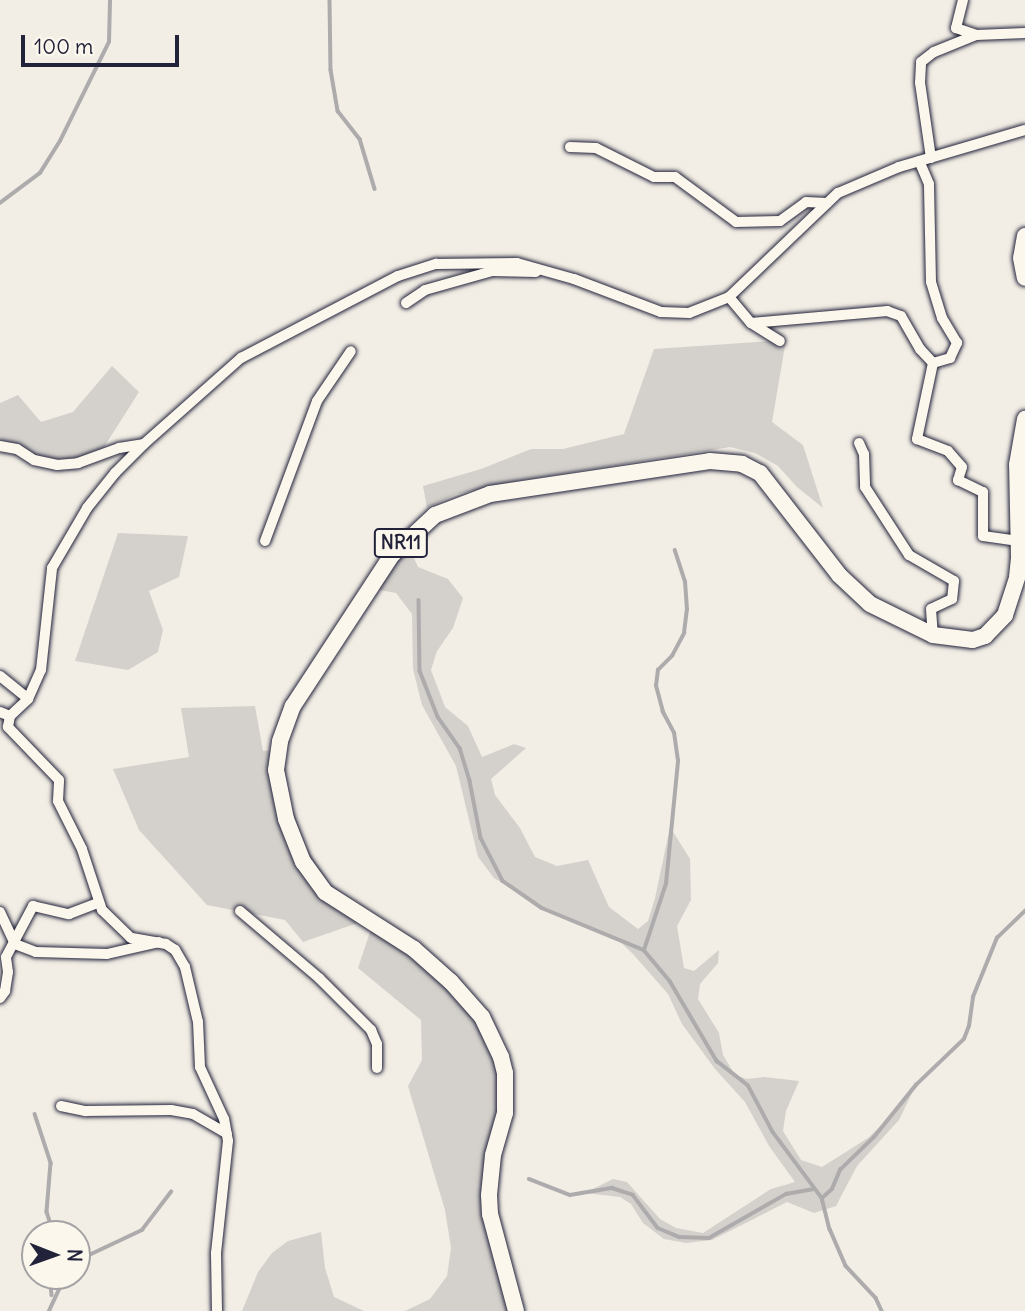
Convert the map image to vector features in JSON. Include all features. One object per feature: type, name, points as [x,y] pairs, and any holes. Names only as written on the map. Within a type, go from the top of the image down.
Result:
[{"type":"highway","points":[[1025,236],[1021,258],[1025,278]]},
{"type":"highway","name":"NR11","points":[[516,1311],[490,1214],[493,1155],[505,1113],[505,1073],[501,1057],[482,1017],[451,982],[414,949],[326,892],[303,862],[286,819],[276,770],[284,724],[300,695],[391,556],[435,514],[490,494],[710,461],[742,464],[760,473],[846,582],[879,609],[933,635],[972,640],[996,628],[1011,599],[1021,553],[1017,465],[1025,419]]},
{"type":"street","points":[[963,0],[957,29],[976,35]]},
{"type":"street","points":[[931,158],[920,83],[921,62],[934,52],[976,35],[1025,33]]},
{"type":"street","points":[[217,1311],[216,1253],[227,1134],[216,1096],[200,1067],[198,1022],[185,967],[175,950],[160,942],[131,938],[98,903],[82,849],[58,801],[59,780],[8,727],[5,714],[28,699],[41,670],[52,568],[88,508],[115,473],[144,444],[241,358],[398,276],[436,264],[491,261],[517,263],[574,279],[660,312],[689,313],[729,297],[838,193],[919,161],[1025,130]]},
{"type":"street","points":[[570,147],[596,148],[654,177],[675,177],[736,222],[780,220],[806,202],[827,203]]},
{"type":"street","points":[[919,161],[929,184],[931,282],[942,317],[957,343],[950,358],[933,363]]},
{"type":"street","points":[[406,303],[425,290],[492,271],[547,273]]},
{"type":"street","points":[[729,297],[751,324],[780,341]]},
{"type":"street","points":[[751,324],[874,311],[896,313],[933,363],[917,439],[948,451],[962,467],[958,480],[983,492],[984,536],[1021,553]]},
{"type":"street","points":[[265,541],[317,401],[351,351]]},
{"type":"street","points":[[859,443],[864,454],[865,487],[909,555],[954,580],[952,599],[931,609],[933,635]]},
{"type":"street","points":[[0,446],[17,449],[34,460],[57,465],[78,463],[119,448],[144,444]]},
{"type":"street","points":[[0,666],[2,677],[28,699]]},
{"type":"street","points":[[0,998],[5,991],[8,972],[6,957],[15,944],[23,920],[33,906],[69,914],[98,903]]},
{"type":"street","points":[[240,911],[319,978],[371,1030],[377,1044],[377,1068]]},
{"type":"street","points":[[0,912],[15,944],[36,952],[72,955],[134,951],[160,942]]},
{"type":"street","points":[[61,1107],[85,1111],[171,1110],[192,1114],[227,1134]]},
{"type":"shaded area","points":[[786,340],[772,422],[803,445],[823,508],[797,487],[778,466],[755,453],[730,447],[522,480],[456,494],[427,508],[423,486],[481,469],[531,449],[563,449],[624,434],[654,349]]},
{"type":"shaded area","points":[[112,366],[139,392],[99,455],[57,465],[0,446],[0,403],[18,395],[41,422],[73,412]]},
{"type":"shaded area","points":[[118,533],[188,536],[179,577],[149,591],[163,630],[158,652],[128,670],[75,661]]},
{"type":"shaded area","points":[[406,540],[418,567],[448,579],[463,598],[453,628],[437,651],[431,670],[445,707],[468,726],[482,757],[514,744],[526,748],[491,779],[495,795],[520,828],[535,857],[557,866],[588,860],[609,907],[638,929],[648,921],[670,827],[690,859],[691,900],[677,926],[684,968],[694,971],[719,950],[718,963],[700,984],[698,999],[719,1033],[723,1055],[735,1075],[747,1079],[764,1077],[799,1081],[786,1111],[783,1131],[801,1160],[822,1167],[868,1138],[898,1109],[916,1085],[899,1120],[857,1166],[836,1206],[814,1213],[787,1202],[712,1240],[686,1243],[664,1239],[643,1223],[631,1204],[620,1197],[585,1193],[613,1179],[627,1182],[660,1219],[676,1228],[703,1233],[771,1189],[795,1182],[769,1146],[745,1102],[715,1069],[682,1024],[668,994],[633,954],[614,936],[542,908],[494,878],[478,857],[456,766],[422,705],[413,669],[412,614],[396,593],[374,589]]},
{"type":"shaded area","points":[[255,706],[263,751],[284,749],[288,795],[306,847],[331,885],[376,916],[413,945],[509,1062],[493,1174],[498,1213],[521,1311],[405,1311],[430,1299],[447,1276],[451,1248],[445,1210],[408,1086],[422,1060],[421,1020],[358,968],[375,917],[303,942],[285,920],[207,905],[139,830],[113,769],[189,757],[181,708]]},
{"type":"shaded area","points":[[321,1232],[325,1268],[334,1297],[364,1311],[242,1311],[258,1272],[272,1253],[288,1241]]},
{"type":"waterway","points":[[0,203],[40,173],[60,141],[109,42],[110,0]]},
{"type":"waterway","points":[[330,0],[331,70],[338,111],[360,139],[375,189]]},
{"type":"waterway","points":[[644,950],[666,884],[678,761],[674,733],[663,712],[656,686],[658,670],[672,656],[684,633],[687,610],[685,582],[675,551]]},
{"type":"waterway","points":[[419,600],[420,671],[438,717],[460,748],[470,781],[481,838],[503,881],[542,908],[644,950],[670,981],[717,1061],[748,1085],[773,1132],[822,1198],[830,1229],[846,1266],[876,1298],[882,1311]]},
{"type":"waterway","points":[[822,1198],[832,1189],[840,1170],[874,1137],[916,1085],[964,1039],[969,1026],[973,997],[997,938],[1025,911]]},
{"type":"waterway","points":[[35,1114],[51,1163],[47,1212],[50,1220]]},
{"type":"waterway","points":[[529,1179],[570,1195],[612,1188],[633,1195],[658,1228],[679,1237],[709,1238],[786,1194],[814,1189]]},
{"type":"waterway","points":[[91,1254],[142,1230],[171,1192]]},
{"type":"waterway","points":[[51,1290],[52,1295]]},
{"type":"waterway","points":[[49,1311],[59,1290]]}]
